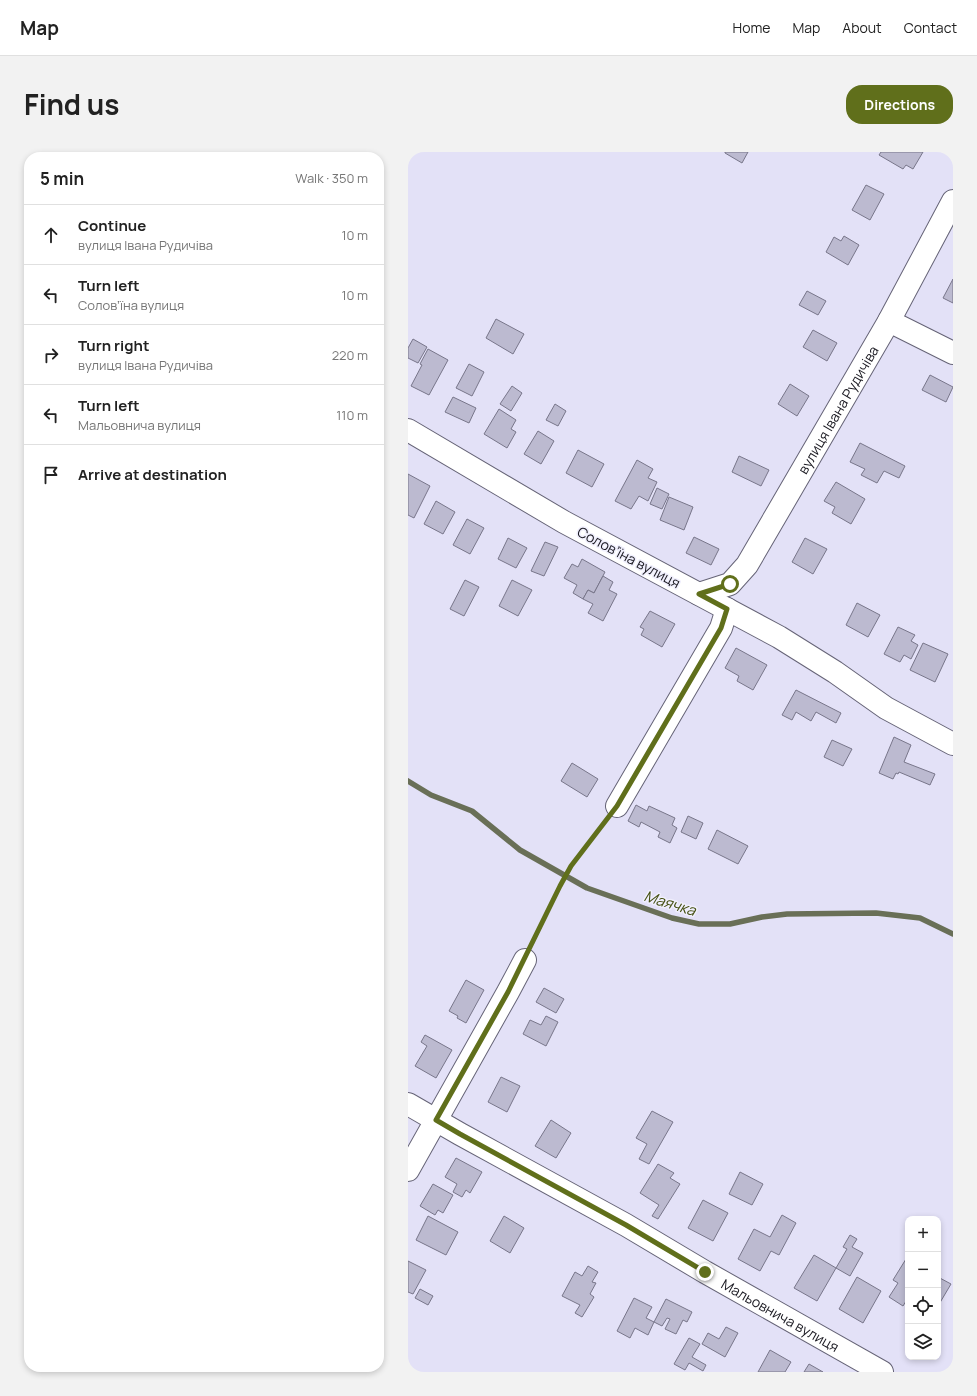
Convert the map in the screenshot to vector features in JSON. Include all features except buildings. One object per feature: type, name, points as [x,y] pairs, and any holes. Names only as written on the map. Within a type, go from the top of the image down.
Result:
[{"type":"street","name":"вулиця Івана Рудичіва","points":[[699,594],[730,584],[747,565],[889,322],[953,201]]},
{"type":"street","points":[[889,322],[953,353]]},
{"type":"street","name":"Соловʼїна вулиця","points":[[408,430],[564,522],[779,637],[835,672],[886,708],[947,736]]},
{"type":"street","points":[[617,806],[721,628],[727,609]]},
{"type":"street","points":[[408,1170],[525,960]]},
{"type":"street","name":"Мальовнича вулиця","points":[[408,1104],[626,1225],[711,1276],[882,1372]]},
{"type":"path","points":[[525,960],[571,866],[617,806]]},
{"type":"waterway","name":"Маячка","points":[[408,781],[431,795],[472,811],[520,850],[587,888],[672,918],[699,924],[730,924],[762,917],[787,914],[876,913],[920,918],[953,934]]},
{"type":"route","points":[[705,1272],[626,1225],[436,1120],[508,992],[571,866],[617,806],[721,628],[727,609],[699,594],[730,584]]}]
